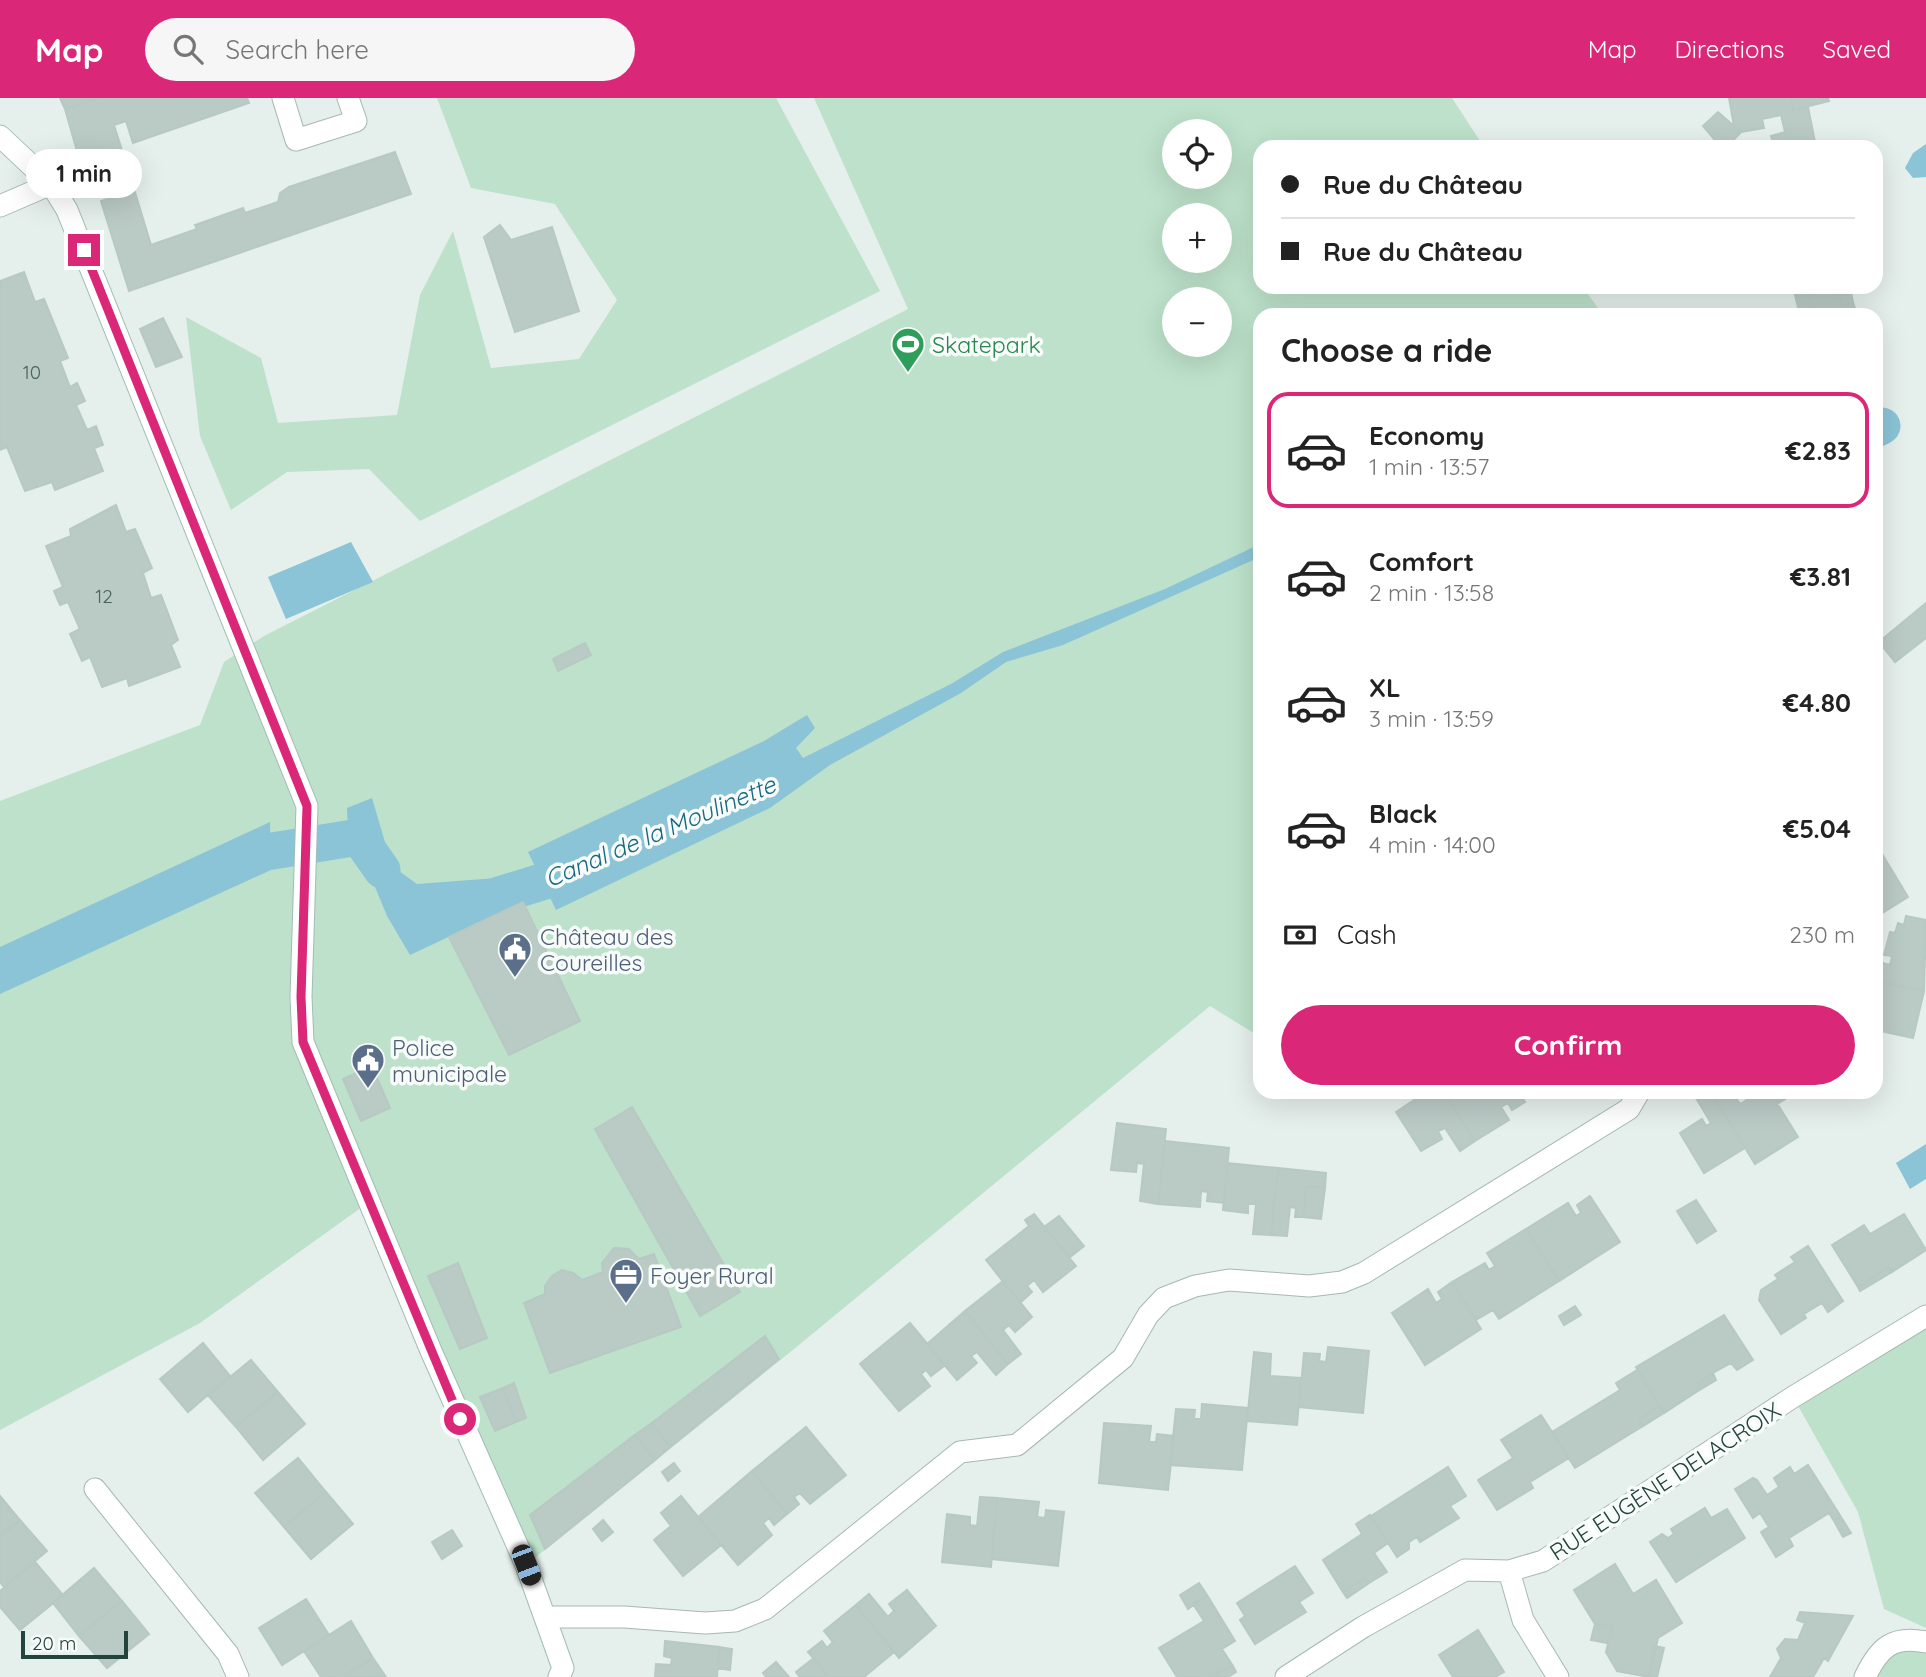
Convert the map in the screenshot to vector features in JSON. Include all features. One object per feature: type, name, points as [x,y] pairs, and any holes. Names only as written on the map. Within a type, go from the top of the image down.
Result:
[{"type":"street","points":[[283,98],[296,140],[356,121],[348,98]]},
{"type":"street","points":[[0,136],[51,184],[68,210],[307,806],[306,906],[301,997],[303,1042],[545,1617],[563,1668],[559,1677]]},
{"type":"street","points":[[0,206],[51,184]]},
{"type":"street","points":[[545,1617],[624,1617],[705,1623],[735,1621],[765,1609],[960,1452],[1017,1445],[1123,1358],[1148,1315],[1164,1298],[1195,1286],[1229,1280],[1309,1286],[1342,1282],[1364,1273],[1629,1109],[1635,1099]]},
{"type":"street","name":"RUE EUGÈNE DELACROIX","points":[[1286,1677],[1363,1627],[1465,1570],[1509,1571],[1543,1561],[1793,1397],[1926,1315]]},
{"type":"street","points":[[95,1489],[228,1654],[238,1677]]},
{"type":"street","points":[[1509,1571],[1523,1620],[1558,1677]]},
{"type":"street","points":[[1865,1677],[1875,1655],[1888,1646],[1903,1639],[1926,1642]]},
{"type":"green space","points":[[437,98],[776,98],[880,291],[420,521],[369,469],[287,472],[231,510],[200,436],[186,317],[261,358],[278,423],[397,415],[420,295],[453,231],[491,368],[579,359],[617,300],[555,204],[471,188]]},
{"type":"green space","points":[[814,98],[1452,98],[1479,140],[1253,140],[1253,294],[1588,294],[1598,308],[1253,308],[1253,1033],[1210,1006],[794,1349],[526,1565],[369,1202],[200,1323],[0,1430],[0,801],[200,725],[224,662],[264,636],[908,309]]},
{"type":"green space","points":[[1926,1316],[1926,1628],[1884,1609],[1858,1512],[1793,1397]]},
{"type":"green space","points":[[1926,1642],[1926,1677],[1865,1677],[1875,1655]]},
{"type":"water","points":[[1926,144],[1926,177],[1913,178],[1905,168],[1913,153]]},
{"type":"water","points":[[351,542],[373,582],[286,619],[268,577]]},
{"type":"water","points":[[1253,547],[1253,560],[1063,645],[1006,662],[961,693],[830,765],[770,808],[556,910],[528,852],[764,741],[807,715],[815,728],[796,748],[803,758],[951,684],[1003,652],[1165,589]]},
{"type":"water","points":[[372,798],[392,866],[417,884],[510,877],[523,902],[410,955],[387,916],[361,853],[349,854],[347,808]]},
{"type":"water","points":[[270,822],[271,870],[0,994],[0,947]]},
{"type":"water","points":[[1926,1144],[1926,1179],[1910,1189],[1896,1163]]},
{"type":"building","points":[[60,98],[100,98],[65,109]]},
{"type":"building","points":[[100,98],[247,98],[249,103],[133,143],[126,121],[114,125],[126,163],[84,176],[65,109]]},
{"type":"building","points":[[1729,98],[1791,98],[1793,110],[1808,107],[1815,140],[1772,140],[1771,136],[1785,132],[1781,115],[1762,119],[1764,128],[1741,132],[1734,140],[1715,140],[1703,126],[1718,112],[1734,126]]},
{"type":"building","points":[[1791,98],[1828,98],[1829,101],[1793,110]]},
{"type":"building","points":[[395,152],[411,194],[129,291],[101,201],[134,189],[151,245],[197,229],[195,225],[243,208],[245,213],[278,202],[280,193],[289,187]]},
{"type":"building","points":[[500,225],[511,240],[552,227],[579,311],[515,332],[484,237]]},
{"type":"building","points":[[24,272],[35,302],[44,299],[68,358],[60,361],[70,387],[77,383],[85,401],[76,405],[87,430],[96,426],[103,445],[94,448],[103,471],[55,490],[52,482],[25,491],[7,447],[0,450],[0,281]]},
{"type":"building","points":[[1809,294],[1843,294],[1839,295],[1842,306],[1853,302],[1855,308],[1812,308]]},
{"type":"building","points":[[1809,294],[1812,308],[1798,308],[1795,295]]},
{"type":"building","points":[[1851,294],[1853,302],[1842,306],[1839,295]]},
{"type":"building","points":[[163,318],[182,357],[156,367],[140,329]]},
{"type":"building","points":[[116,505],[126,532],[135,529],[152,568],[143,573],[151,598],[161,595],[178,640],[171,645],[180,667],[129,686],[127,678],[102,687],[90,657],[82,661],[70,634],[80,629],[68,602],[60,605],[54,591],[63,587],[46,546],[71,536],[70,529]]},
{"type":"building","points":[[1926,603],[1926,638],[1895,662],[1883,647],[1883,639]]},
{"type":"building","points":[[585,643],[591,655],[558,671],[553,659]]},
{"type":"building","points":[[1883,856],[1908,897],[1883,913]]},
{"type":"building","name":"Château des Coureilles","points":[[523,902],[580,1021],[509,1055],[449,937]]},
{"type":"building","points":[[1906,916],[1926,920],[1924,991],[1883,982],[1883,963],[1890,965],[1892,956],[1884,955],[1890,932],[1895,933],[1898,923],[1904,925]]},
{"type":"building","points":[[1883,982],[1924,991],[1913,1038],[1883,1032]]},
{"type":"building","points":[[372,1066],[390,1108],[361,1121],[343,1079]]},
{"type":"building","points":[[1416,1099],[1448,1099],[1475,1141],[1460,1151],[1445,1128],[1438,1131],[1442,1139],[1421,1151],[1396,1112]]},
{"type":"building","points":[[1448,1099],[1523,1099],[1525,1102],[1512,1110],[1508,1103],[1501,1107],[1509,1120],[1475,1141]]},
{"type":"building","points":[[1697,1099],[1715,1099],[1745,1148],[1704,1173],[1680,1133],[1702,1119],[1706,1126],[1711,1123]]},
{"type":"building","points":[[1715,1099],[1737,1099],[1740,1104],[1746,1099],[1774,1099],[1798,1137],[1755,1164]]},
{"type":"building","points":[[632,1107],[740,1292],[700,1316],[595,1129]]},
{"type":"building","points":[[1117,1123],[1166,1129],[1158,1204],[1140,1201],[1144,1164],[1137,1163],[1136,1172],[1111,1170]]},
{"type":"building","points":[[1165,1141],[1229,1148],[1224,1203],[1207,1201],[1208,1192],[1201,1191],[1200,1207],[1158,1204]]},
{"type":"building","points":[[1227,1163],[1278,1168],[1271,1235],[1253,1234],[1256,1204],[1248,1204],[1248,1213],[1223,1210]]},
{"type":"building","points":[[1278,1168],[1326,1173],[1325,1188],[1306,1187],[1304,1217],[1295,1217],[1296,1208],[1290,1207],[1287,1236],[1271,1235]]},
{"type":"building","points":[[1306,1187],[1325,1188],[1321,1219],[1304,1217]]},
{"type":"building","points":[[1590,1196],[1620,1242],[1559,1281],[1526,1229],[1568,1203],[1576,1216],[1581,1213],[1577,1205]]},
{"type":"building","points":[[1696,1200],[1716,1231],[1697,1243],[1677,1211]]},
{"type":"building","points":[[1034,1214],[1076,1266],[1043,1292],[1034,1280],[1027,1286],[1032,1292],[1020,1303],[986,1260],[1029,1226],[1025,1220]]},
{"type":"building","points":[[1904,1214],[1926,1250],[1892,1272],[1889,1267],[1858,1287],[1832,1245],[1864,1225],[1870,1234]]},
{"type":"building","points":[[1059,1216],[1084,1246],[1070,1257],[1044,1227]]},
{"type":"building","points":[[1526,1229],[1559,1281],[1499,1319],[1493,1310],[1476,1320],[1452,1282],[1485,1263],[1489,1270],[1495,1266],[1487,1253]]},
{"type":"building","points":[[1808,1246],[1843,1301],[1828,1312],[1822,1303],[1804,1314],[1806,1318],[1781,1334],[1759,1300],[1761,1290],[1778,1279],[1775,1275],[1795,1262],[1791,1257]]},
{"type":"building","points":[[614,1248],[629,1249],[639,1259],[654,1254],[681,1327],[550,1373],[524,1303],[545,1294],[545,1286],[552,1276],[562,1270],[573,1273],[582,1280],[603,1272],[602,1263]]},
{"type":"building","points":[[458,1263],[487,1338],[460,1349],[428,1276]]},
{"type":"building","points":[[1889,1267],[1892,1272],[1860,1291],[1858,1287]]},
{"type":"building","points":[[1003,1281],[1032,1317],[1015,1332],[1009,1325],[1003,1330],[1021,1354],[1008,1364],[965,1311]]},
{"type":"building","points":[[1452,1282],[1481,1329],[1425,1365],[1392,1313],[1428,1289],[1436,1303],[1442,1299],[1438,1292]]},
{"type":"building","points":[[1575,1306],[1581,1315],[1564,1325],[1559,1316]]},
{"type":"building","points":[[965,1311],[1008,1364],[996,1375],[977,1352],[971,1356],[977,1363],[957,1380],[927,1344]]},
{"type":"building","points":[[1724,1315],[1753,1360],[1737,1370],[1731,1363],[1713,1373],[1698,1383],[1701,1389],[1664,1413],[1636,1367]]},
{"type":"building","points":[[910,1323],[945,1365],[931,1376],[926,1370],[921,1374],[930,1386],[899,1411],[860,1364]]},
{"type":"building","points":[[765,1336],[779,1359],[670,1447],[652,1423]]},
{"type":"building","points":[[203,1343],[230,1376],[188,1412],[160,1379]]},
{"type":"building","points":[[1328,1347],[1369,1351],[1363,1413],[1299,1407],[1304,1353],[1320,1354],[1319,1361],[1326,1362]]},
{"type":"building","points":[[1254,1352],[1271,1354],[1270,1376],[1301,1378],[1297,1425],[1247,1421]]},
{"type":"building","points":[[251,1360],[278,1392],[236,1427],[208,1395]]},
{"type":"building","points":[[1637,1370],[1660,1406],[1639,1419],[1643,1426],[1575,1468],[1552,1432],[1620,1390],[1616,1383]]},
{"type":"building","points":[[1713,1373],[1716,1380],[1701,1389],[1698,1383]]},
{"type":"building","points":[[514,1383],[526,1418],[516,1422],[503,1388]]},
{"type":"building","points":[[503,1388],[516,1422],[495,1431],[480,1397]]},
{"type":"building","points":[[278,1392],[305,1424],[263,1460],[236,1427]]},
{"type":"building","points":[[1202,1404],[1248,1408],[1242,1470],[1170,1465],[1176,1409],[1195,1410],[1194,1419],[1201,1419]]},
{"type":"building","points":[[1660,1406],[1664,1413],[1643,1426],[1639,1419]]},
{"type":"building","points":[[1541,1415],[1569,1458],[1530,1482],[1533,1488],[1497,1510],[1478,1480],[1513,1458],[1501,1440]]},
{"type":"building","points":[[652,1423],[670,1447],[655,1460],[635,1435]]},
{"type":"building","points":[[1104,1423],[1151,1426],[1149,1442],[1156,1442],[1157,1434],[1174,1436],[1168,1490],[1099,1483]]},
{"type":"building","points":[[806,1427],[846,1475],[810,1504],[800,1493],[794,1497],[799,1504],[787,1514],[752,1471]]},
{"type":"building","points":[[635,1435],[655,1460],[545,1549],[530,1515]]},
{"type":"building","points":[[298,1458],[326,1492],[284,1527],[255,1493]]},
{"type":"building","points":[[674,1463],[680,1471],[668,1481],[662,1472]]},
{"type":"building","points":[[1808,1465],[1841,1517],[1834,1521],[1829,1513],[1789,1538],[1793,1546],[1776,1557],[1761,1532],[1769,1527],[1760,1513],[1753,1518],[1735,1489],[1753,1478],[1767,1495],[1779,1487],[1774,1478],[1790,1467],[1794,1474]]},
{"type":"building","points":[[1448,1467],[1466,1496],[1450,1506],[1459,1518],[1420,1542],[1417,1537],[1409,1542],[1409,1549],[1397,1557],[1371,1516]]},
{"type":"building","points":[[752,1471],[787,1514],[774,1525],[769,1518],[763,1523],[772,1535],[738,1565],[698,1517]]},
{"type":"building","points":[[326,1492],[353,1524],[311,1559],[284,1527]]},
{"type":"building","points":[[0,1496],[20,1520],[0,1536]]},
{"type":"building","points":[[681,1496],[721,1545],[683,1576],[654,1540],[671,1526],[661,1513]]},
{"type":"building","points":[[980,1497],[997,1498],[991,1567],[942,1562],[947,1514],[970,1517],[970,1525],[977,1526]]},
{"type":"building","points":[[997,1498],[1039,1502],[1037,1517],[1045,1518],[1046,1510],[1064,1512],[1058,1566],[992,1559]]},
{"type":"building","points":[[1705,1508],[1711,1518],[1727,1509],[1745,1538],[1676,1582],[1650,1542],[1662,1534],[1668,1538],[1674,1534],[1671,1529]]},
{"type":"building","points":[[1370,1515],[1388,1543],[1374,1553],[1387,1572],[1369,1583],[1365,1578],[1343,1592],[1323,1560],[1362,1534],[1356,1524]]},
{"type":"building","points":[[1841,1517],[1851,1533],[1843,1537],[1834,1521]]},
{"type":"building","points":[[20,1520],[47,1551],[4,1587],[0,1582],[0,1536]]},
{"type":"building","points":[[603,1520],[613,1532],[602,1541],[593,1529]]},
{"type":"building","points":[[452,1530],[462,1546],[442,1559],[432,1542]]},
{"type":"building","points":[[35,1562],[63,1595],[20,1630],[0,1607],[0,1591]]},
{"type":"building","points":[[1615,1564],[1633,1594],[1656,1580],[1682,1623],[1658,1638],[1649,1677],[1617,1671],[1606,1652],[1612,1627],[1595,1624],[1574,1590]]},
{"type":"building","points":[[1295,1566],[1313,1593],[1299,1602],[1306,1612],[1255,1644],[1240,1620],[1245,1616],[1237,1603]]},
{"type":"building","points":[[94,1568],[122,1601],[79,1636],[53,1603]]},
{"type":"building","points":[[1365,1578],[1369,1583],[1347,1598],[1343,1592]]},
{"type":"building","points":[[1199,1583],[1207,1595],[1188,1609],[1180,1595]]},
{"type":"building","points":[[907,1590],[936,1626],[899,1658],[856,1605],[869,1594],[888,1617],[894,1611],[889,1604]]},
{"type":"building","points":[[1207,1595],[1235,1641],[1222,1649],[1233,1666],[1207,1677],[1177,1677],[1159,1648],[1204,1621],[1193,1604]]},
{"type":"building","points":[[306,1599],[329,1635],[282,1665],[259,1628]]},
{"type":"building","points":[[122,1601],[149,1634],[107,1668],[79,1636]]},
{"type":"building","points":[[856,1605],[894,1652],[864,1677],[829,1677],[808,1652],[822,1641],[827,1648],[833,1642],[824,1631]]},
{"type":"building","points":[[1800,1612],[1853,1616],[1828,1661],[1824,1658],[1813,1677],[1770,1677],[1781,1658],[1777,1649],[1785,1639],[1798,1640],[1805,1623],[1797,1620]]},
{"type":"building","points":[[351,1621],[373,1658],[342,1677],[321,1677],[304,1651]]},
{"type":"building","points":[[1595,1624],[1612,1627],[1607,1643],[1591,1640]]},
{"type":"building","points":[[1478,1630],[1504,1672],[1495,1677],[1453,1677],[1439,1655]]},
{"type":"building","points":[[665,1641],[719,1647],[717,1677],[655,1677],[656,1664],[671,1665],[672,1658],[664,1656]]},
{"type":"building","points":[[1655,1646],[1664,1648],[1657,1677],[1649,1677]]},
{"type":"building","points":[[719,1647],[732,1649],[730,1670],[717,1668]]},
{"type":"building","points":[[373,1658],[386,1677],[342,1677]]},
{"type":"building","points":[[814,1658],[829,1677],[800,1677],[796,1672]]},
{"type":"building","points":[[776,1662],[789,1677],[766,1677],[763,1673]]},
{"type":"building","points":[[1233,1666],[1236,1672],[1228,1677],[1207,1677]]},
{"type":"waterway","name":"Canal de la Moulinette","points":[[224,870],[260,853],[359,837],[382,870]]},
{"type":"waterway","name":"Canal de la Moulinette","points":[[470,904],[564,875],[590,864]]},
{"type":"place","name":"Skatepark","points":[[908,374]]},
{"type":"place","name":"Château des Coureilles","points":[[515,979]]},
{"type":"place","name":"Police municipale","points":[[368,1090]]},
{"type":"place","name":"Foyer Rural","points":[[626,1305]]},
{"type":"route","points":[[84,250],[307,806],[306,906],[301,997],[303,1042],[460,1419]]}]
